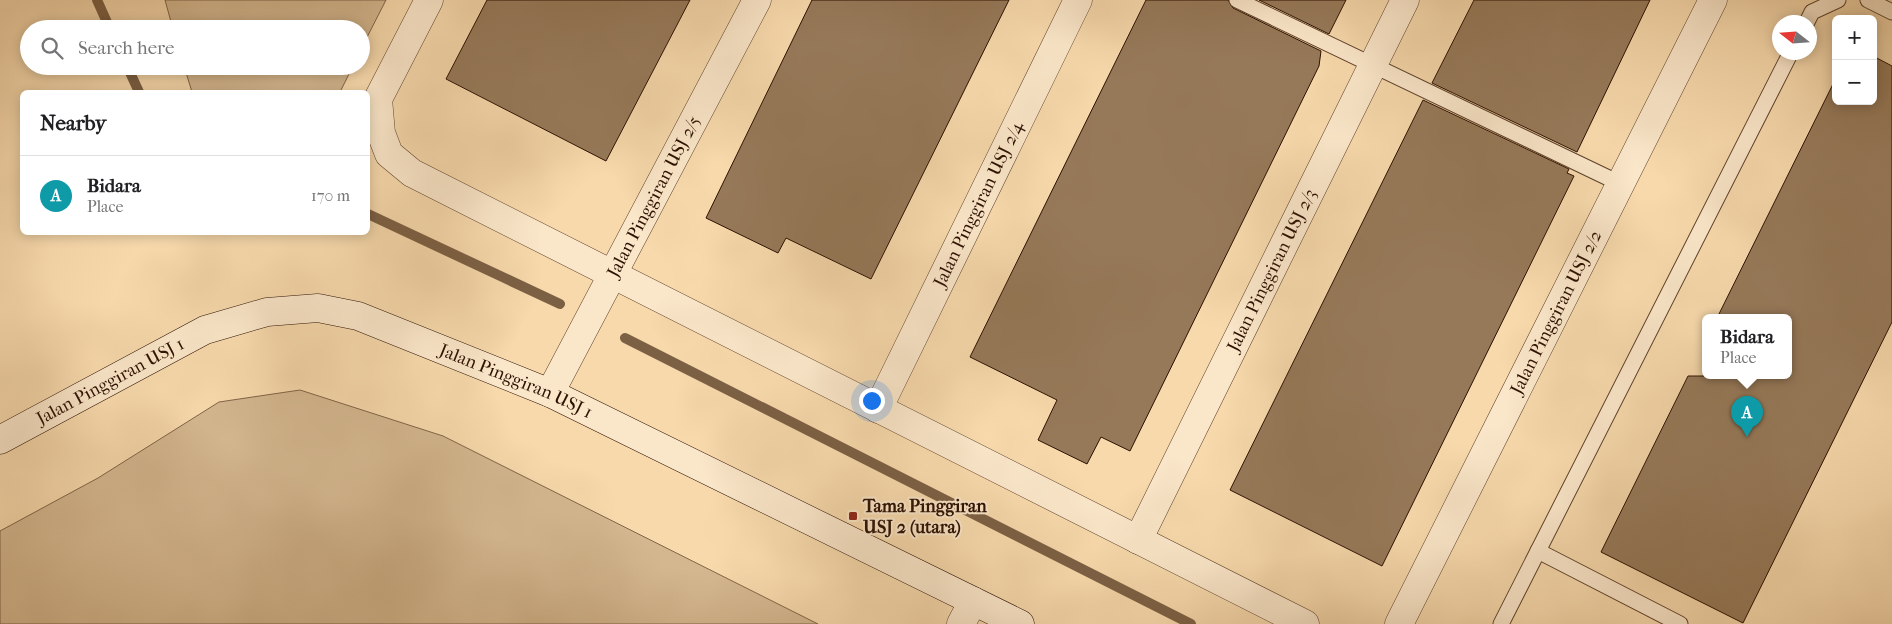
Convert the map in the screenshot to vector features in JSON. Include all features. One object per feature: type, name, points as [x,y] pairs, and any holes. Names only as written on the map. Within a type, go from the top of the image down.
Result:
[{"type":"street","points":[[429,0],[378,99],[381,133],[389,154],[412,173],[1305,624]]},
{"type":"street","name":"Jalan Pinggiran USJ 2/5","points":[[550,393],[757,0]]},
{"type":"street","name":"Jalan Pinggiran USJ 2/4","points":[[878,408],[1078,0]]},
{"type":"street","name":"Jalan Pinggiran USJ 2/3","points":[[1138,540],[1405,0]]},
{"type":"street","name":"Jalan Pinggiran USJ 2/2","points":[[1399,624],[1712,0]]},
{"type":"street","name":"Jalan Pinggiran USJ 1","points":[[0,440],[205,330],[266,312],[318,308],[358,316],[550,393],[967,612],[1020,624]]},
{"type":"lane","points":[[1237,0],[1621,184]]},
{"type":"lane","points":[[1810,15],[1812,12],[1838,0]]},
{"type":"lane","points":[[1868,0],[1892,12]]},
{"type":"lane","points":[[1501,624],[1787,60]]},
{"type":"lane","points":[[1538,551],[1680,624]]},
{"type":"shaded area","points":[[165,0],[386,0],[370,31],[370,20],[171,20]]},
{"type":"shaded area","points":[[187,75],[348,75],[341,90],[191,90]]},
{"type":"shaded area","points":[[300,390],[443,436],[818,624],[0,624],[0,531],[98,478],[219,402]]},
{"type":"building","points":[[487,0],[690,0],[606,161],[446,79]]},
{"type":"building","points":[[812,0],[1009,0],[871,279],[786,238],[778,253],[706,218]]},
{"type":"building","points":[[1146,0],[1228,0],[1233,8],[1321,51],[1319,66],[1130,451],[1101,437],[1087,464],[1038,440],[1057,400],[970,357]]},
{"type":"building","points":[[1259,0],[1346,0],[1329,34]]},
{"type":"building","points":[[1474,0],[1650,0],[1577,152],[1432,83]]},
{"type":"building","points":[[1877,58],[1892,66],[1892,322],[1743,623],[1601,552],[1688,376],[1702,376],[1702,379],[1792,379],[1792,314],[1719,314],[1832,86],[1832,105],[1877,105]]},
{"type":"building","points":[[1423,100],[1569,169],[1567,173],[1574,176],[1382,566],[1230,490]]},
{"type":"waterway","points":[[97,0],[106,20]]},
{"type":"waterway","points":[[131,75],[138,90]]},
{"type":"waterway","points":[[370,215],[560,304]]},
{"type":"waterway","points":[[625,338],[1191,624]]},
{"type":"place","name":"Bidara","points":[[1747,437]]},
{"type":"place","name":"Tama Pinggiran USJ 2 (utara)","points":[[853,516]]}]
